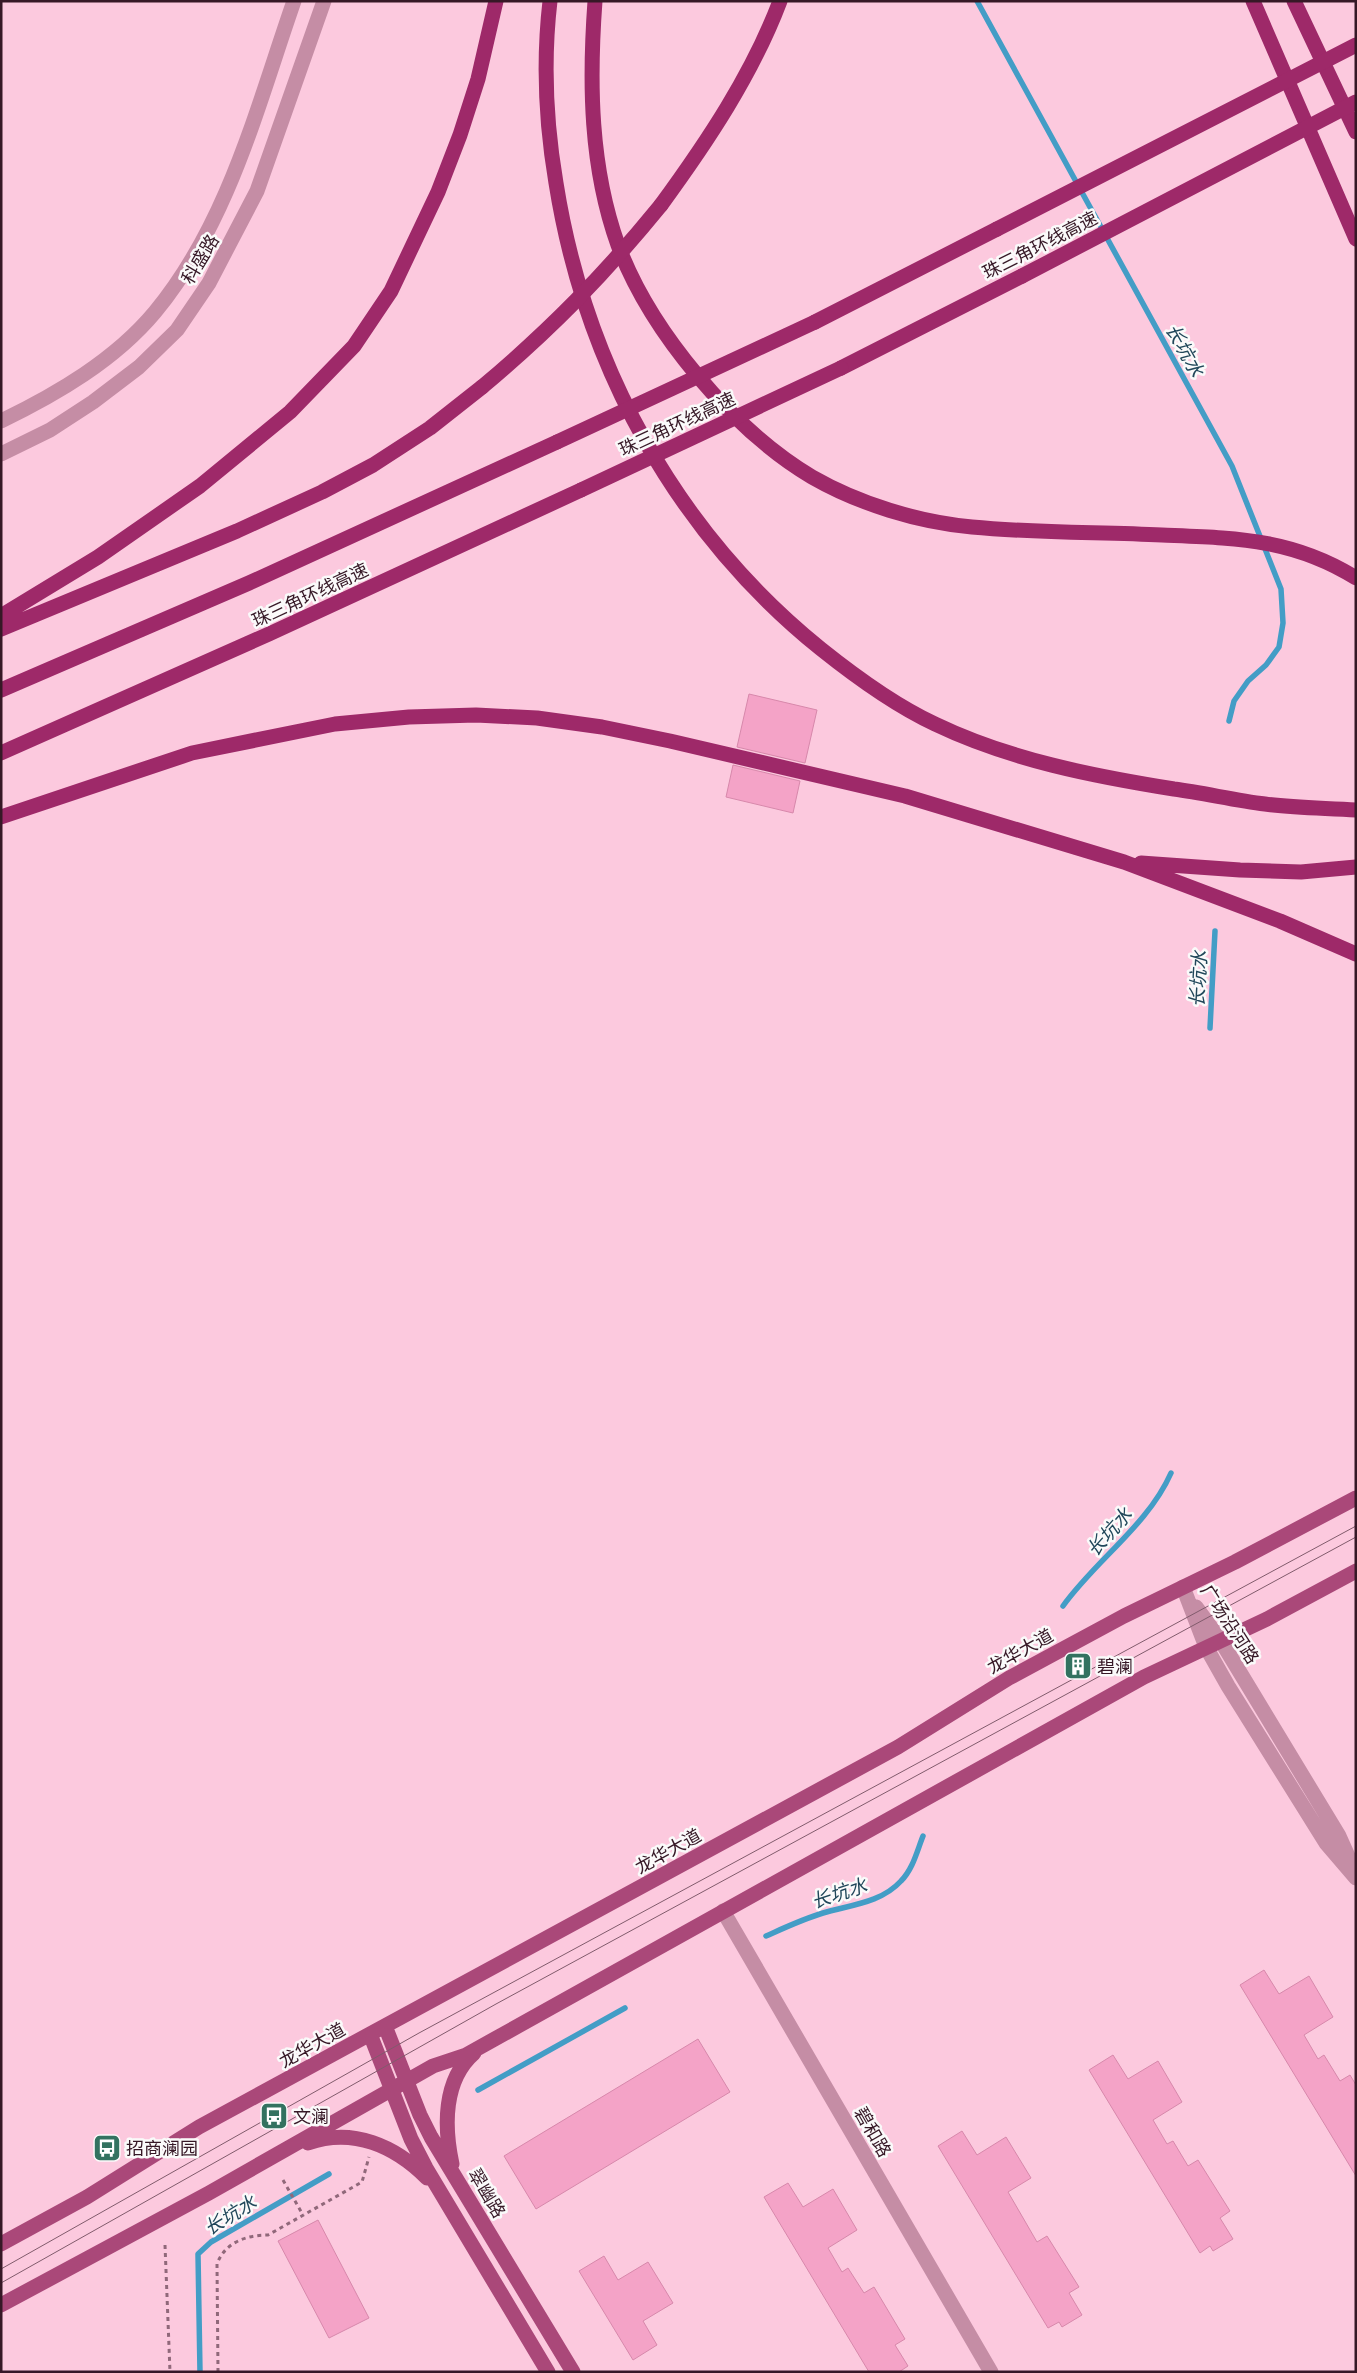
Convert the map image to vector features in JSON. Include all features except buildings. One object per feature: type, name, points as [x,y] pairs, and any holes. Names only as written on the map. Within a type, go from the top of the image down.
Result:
[{"type":"highway","points":[[1,616],[98,557],[200,486],[290,412],[354,346],[392,292],[438,192],[460,136],[478,79],[496,1]]},
{"type":"highway","points":[[550,1],[546,57],[549,140],[564,238],[589,322],[619,392],[658,464],[707,534],[755,589],[801,632],[846,669],[895,702],[933,723],[968,739],[1011,753],[1115,779],[1266,804],[1356,810]]},
{"type":"highway","points":[[595,1],[591,57],[593,132],[602,186],[618,244],[639,293],[674,346],[716,399],[760,439],[812,477],[871,504],[921,518],[969,527],[1023,531],[1241,538],[1292,548],[1340,568],[1356,578]]},
{"type":"highway","points":[[1,629],[237,532],[322,492],[373,465],[430,428],[482,388],[531,346],[577,302],[620,255],[661,205],[709,137],[732,100],[755,58],[780,1]]},
{"type":"highway","points":[[1252,1],[1356,239]]},
{"type":"highway","points":[[1294,1],[1356,132]]},
{"type":"highway","name":"珠三角环线高速","points":[[1,690],[249,583],[815,322],[1356,45]]},
{"type":"highway","name":"珠三角环线高速","points":[[1,753],[270,634],[842,368],[1356,102]]},
{"type":"highway","points":[[1,817],[192,752],[335,724],[409,717],[476,715],[537,718],[593,726],[670,741],[904,796],[1124,862],[1280,921],[1356,954]]},
{"type":"highway","points":[[1124,862],[1301,872],[1356,867]]},
{"type":"main road","name":"龙华大道","points":[[1,2244],[80,2201],[199,2127],[898,1747],[1009,1678],[1124,1616],[1356,1498]]},
{"type":"main road","points":[[1,2305],[209,2193],[433,2066],[466,2055],[1144,1677],[1221,1641],[1356,1571]]},
{"type":"main road","name":"翠幽路","points":[[385,2026],[406,2082],[431,2137],[573,2372]]},
{"type":"main road","points":[[370,2034],[411,2140],[444,2199],[548,2372]]},
{"type":"main road","points":[[462,2189],[452,2164],[448,2147],[447,2113],[453,2084],[461,2069],[469,2058],[484,2045]]},
{"type":"main road","points":[[276,2154],[312,2141],[331,2137],[363,2139],[383,2145],[406,2160],[444,2199]]},
{"type":"street","name":"科盛路","points":[[1,421],[78,379],[121,346],[155,312],[186,268],[232,180],[294,1]]},
{"type":"street","name":"科盛路","points":[[1,454],[50,430],[93,402],[140,367],[177,330],[209,283],[257,191],[324,1]]},
{"type":"street","name":"广场沿河路","points":[[1182,1587],[1221,1641],[1339,1836],[1356,1874]]},
{"type":"street","name":"广场沿河路","points":[[1182,1587],[1206,1648],[1326,1844],[1356,1878]]},
{"type":"street","name":"碧和路","points":[[722,1911],[991,2372]]},
{"type":"path","points":[[218,2372],[217,2264],[220,2254],[231,2245],[250,2235],[268,2235],[362,2182],[371,2152]]},
{"type":"path","points":[[283,2180],[303,2215]]},
{"type":"path","points":[[165,2245],[170,2372]]},
{"type":"waterway","name":"长坑水","points":[[977,1],[1232,466],[1281,589],[1283,623],[1279,647],[1266,665],[1248,681],[1234,701],[1229,721]]},
{"type":"waterway","name":"长坑水","points":[[1210,1028],[1215,931]]},
{"type":"waterway","name":"长坑水","points":[[1063,1606],[1076,1589],[1149,1509],[1171,1473]]},
{"type":"waterway","name":"长坑水","points":[[766,1936],[816,1915],[875,1899],[884,1894],[901,1881],[909,1871],[923,1836]]},
{"type":"waterway","name":"长坑水","points":[[478,2090],[625,2008]]},
{"type":"waterway","name":"长坑水","points":[[200,2372],[198,2254],[211,2242],[329,2174]]},
{"type":"tram line","points":[[1,2269],[419,2033],[1356,1526]]},
{"type":"tram line","points":[[1,2283],[496,2004],[1356,1537]]},
{"type":"place","name":"碧澜","points":[[1078,1666]]},
{"type":"place","name":"文澜","points":[[274,2116]]},
{"type":"place","name":"招商澜园","points":[[107,2148]]}]
